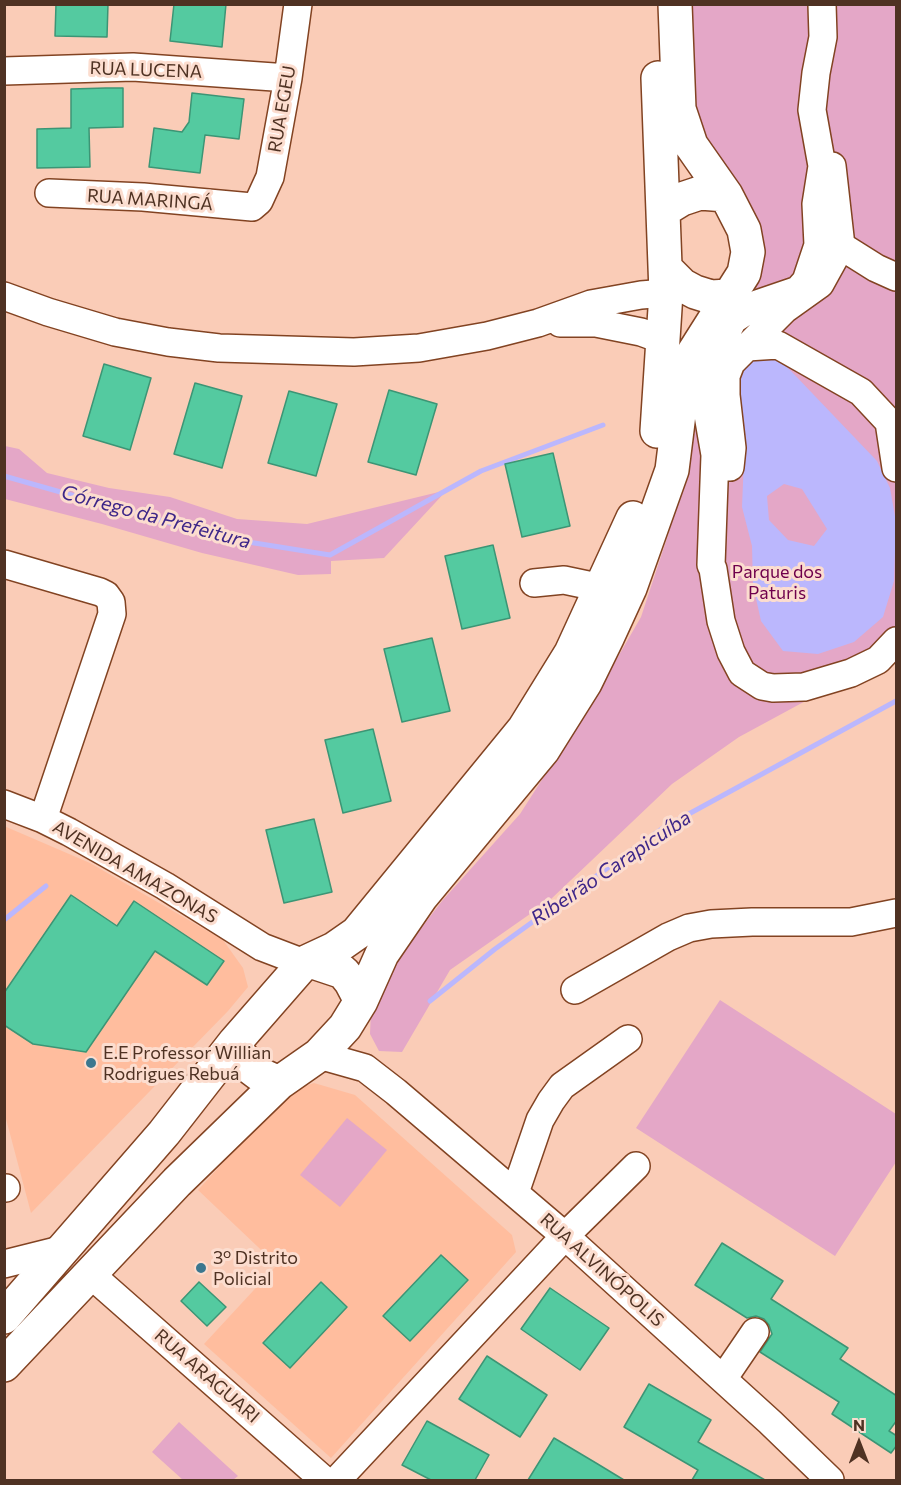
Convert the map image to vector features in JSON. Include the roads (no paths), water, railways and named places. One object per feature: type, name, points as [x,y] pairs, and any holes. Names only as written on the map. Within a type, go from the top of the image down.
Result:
[{"type":"main road","points":[[4,1317],[164,1133],[235,1042],[280,991],[307,962],[348,941],[357,933],[524,729],[571,653],[631,525],[652,467],[660,412],[666,281],[655,4]]},
{"type":"main road","points":[[4,1365],[177,1182],[279,1083],[318,1055],[353,1014],[382,954],[422,897],[543,750],[585,683],[630,588],[672,470],[679,414],[687,372],[694,352],[744,273],[748,252],[744,231],[726,195],[691,145],[679,109],[675,4]]},
{"type":"main road","points":[[664,210],[682,199],[700,193],[726,195]]},
{"type":"main road","points":[[666,281],[711,297],[729,296]]},
{"type":"main road","points":[[307,962],[343,972],[351,982],[353,1014]]},
{"type":"main road","points":[[235,1042],[240,1055],[251,1068],[279,1083]]},
{"type":"street","name":"RUA EGEU","points":[[252,207],[259,201],[270,177],[288,78],[298,4]]},
{"type":"street","points":[[822,4],[824,37],[816,73],[812,110],[822,166],[816,204],[818,246],[806,281],[798,290],[757,304],[733,320],[711,362],[708,415],[715,455],[711,565],[721,621],[730,651],[742,673],[762,686],[804,687],[851,673],[878,660],[897,641]]},
{"type":"street","points":[[834,4],[825,102],[841,246],[820,284],[785,309],[730,363],[726,376],[726,395],[732,448],[721,564],[732,616],[750,663],[762,672],[774,676],[806,677],[828,670],[885,639],[897,625]]},
{"type":"street","name":"RUA LUCENA","points":[[4,71],[134,68],[288,78]]},
{"type":"street","name":"RUA MARINGÁ","points":[[49,193],[143,197],[252,207]]},
{"type":"street","points":[[841,246],[876,268],[897,277]]},
{"type":"street","points":[[4,296],[115,332],[168,342],[219,348],[354,352],[419,348],[487,336],[538,323],[591,304],[641,295],[666,281]]},
{"type":"street","points":[[538,323],[596,323],[641,332],[663,340]]},
{"type":"street","points":[[747,346],[778,345],[861,392],[889,422],[897,468]]},
{"type":"street","points":[[4,564],[100,592],[106,595],[111,602],[112,614],[43,819]]},
{"type":"street","points":[[534,583],[564,580],[602,588]]},
{"type":"street","name":"AVENIDA AMAZONAS","points":[[4,804],[43,819],[165,886],[262,947],[307,962]]},
{"type":"street","points":[[575,990],[668,937],[689,928],[711,924],[752,922],[851,922],[897,913]]},
{"type":"street","points":[[262,947],[280,991]]},
{"type":"street","name":"RUA ALVINÓPOLIS","points":[[353,1014],[365,1068]]},
{"type":"street","points":[[515,1193],[540,1120],[562,1086],[628,1039]]},
{"type":"street","name":"RUA ALVINÓPOLIS","points":[[318,1055],[365,1068],[565,1236],[723,1379],[830,1480]]},
{"type":"street","points":[[337,1480],[565,1236],[636,1166]]},
{"type":"street","points":[[4,1264],[64,1249]]},
{"type":"street","name":"RUA ARAGUARI","points":[[89,1273],[324,1480]]},
{"type":"street","points":[[723,1379],[755,1332]]},
{"type":"waterway","name":"Córrego da Prefeitura","points":[[4,476],[223,538],[330,555],[481,471],[603,425]]},
{"type":"waterway","name":"Ribeirão Carapicuíba","points":[[430,1001],[495,949],[663,828],[896,701]]},
{"type":"waterway","points":[[4,920],[46,886]]},
{"type":"place","name":"E.E Professor Willian Rodrigues Rebuá","points":[[91,1063]]},
{"type":"place","name":"3º Distrito Policial","points":[[201,1268]]},
{"type":"park label","name":"Parque dos Paturis","points":[[777,582]]}]
